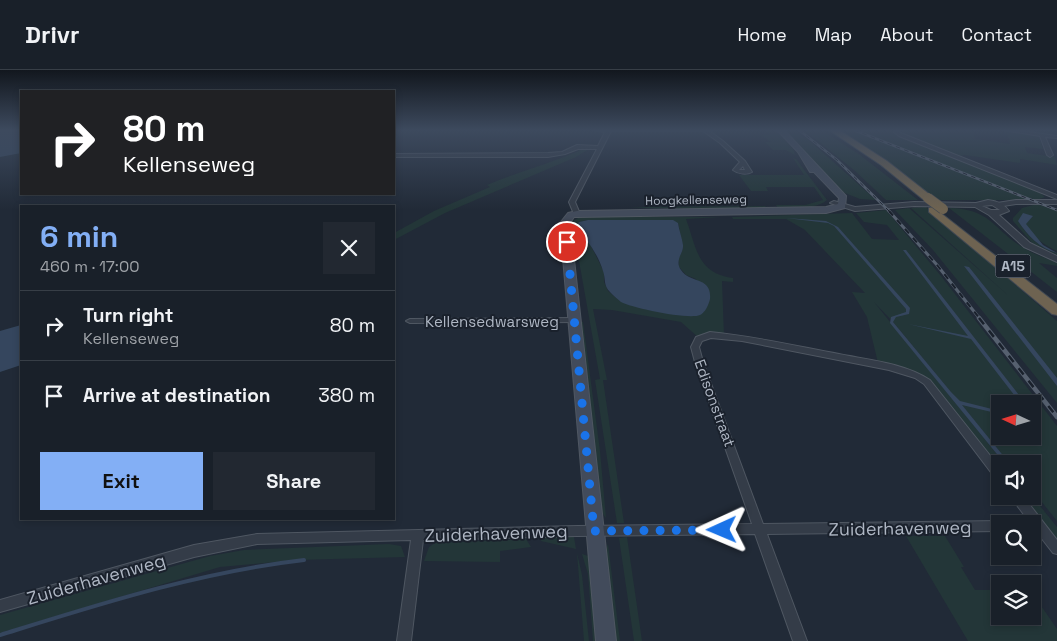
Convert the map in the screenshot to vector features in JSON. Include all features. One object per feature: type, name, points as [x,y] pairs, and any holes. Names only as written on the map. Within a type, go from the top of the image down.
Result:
[{"type":"highway","name":"A15","points":[[867,157],[924,198],[943,207],[1057,301]]},
{"type":"highway","name":"A15","points":[[874,157],[924,198]]},
{"type":"highway","name":"A15","points":[[943,207],[1057,312]]},
{"type":"main road","points":[[804,157],[831,184],[840,204]]},
{"type":"main road","name":"Hoogkellenseweg","points":[[577,214],[829,210],[840,204]]},
{"type":"main road","points":[[577,214],[569,217],[565,223],[606,641]]},
{"type":"street","points":[[577,214],[572,202],[596,157]]},
{"type":"street","points":[[737,157],[743,162]]},
{"type":"street","points":[[956,157],[1045,192],[1054,200]]},
{"type":"street","points":[[840,204],[855,209],[880,206],[1008,206],[1054,200]]},
{"type":"street","points":[[1008,206],[1017,236],[1034,250],[1057,258]]},
{"type":"street","name":"Kellensedwarsweg","points":[[410,321],[575,320]]},
{"type":"street","name":"Edisonstraat","points":[[800,641],[695,347],[700,339],[710,335],[742,338],[890,367],[918,376],[927,382],[933,390]]},
{"type":"street","points":[[933,390],[991,464]]},
{"type":"street","name":"Zuiderhavenweg","points":[[0,606],[194,551],[229,543],[282,538],[594,531],[991,526]]},
{"type":"street","points":[[1041,531],[1057,549]]},
{"type":"street","points":[[404,641],[418,536]]},
{"type":"shaded area","points":[[565,157],[577,157],[445,213],[395,239],[395,232],[434,211],[490,187],[487,185]]},
{"type":"shaded area","points":[[809,157],[827,157],[876,200],[860,199],[840,191]]},
{"type":"shaded area","points":[[837,157],[862,157],[918,200],[886,200]]},
{"type":"shaded area","points":[[876,157],[920,157],[1028,200],[937,200]]},
{"type":"shaded area","points":[[923,157],[952,157],[1038,191],[1045,197],[1036,200]]},
{"type":"shaded area","points":[[976,157],[1053,157],[1055,157],[1057,165],[1020,159],[1020,163]]},
{"type":"shaded area","points":[[793,158],[796,159],[827,200],[810,207],[778,208],[776,205],[805,205],[823,200],[814,187],[766,187],[768,191],[751,191],[739,175],[804,175]]},
{"type":"shaded area","points":[[1037,204],[1057,211],[1057,251],[1039,240],[1028,229],[1025,224],[1033,216],[1018,221],[1035,241],[1057,253],[1057,255],[1032,243],[1013,221],[1013,218],[1022,208]]},
{"type":"shaded area","points":[[765,206],[767,208],[630,208],[647,207]]},
{"type":"shaded area","points":[[926,207],[1057,321],[1057,403],[933,250],[895,210],[909,208],[1010,297],[911,208]]},
{"type":"shaded area","points":[[949,208],[963,209],[983,216],[1022,247],[1057,262],[1057,266],[1039,263],[1057,278],[1057,292]]},
{"type":"shaded area","points":[[886,210],[941,276],[1033,395],[991,395],[991,441],[893,322],[874,302],[998,455],[991,455],[991,459],[927,379],[878,363],[867,317],[852,292],[865,293],[805,230],[786,219],[733,219],[732,217],[852,213],[872,239],[899,240],[887,225],[864,222],[856,213]]},
{"type":"shaded area","points":[[721,217],[686,219],[696,250],[705,265],[712,271],[733,278],[733,282],[722,281],[724,336],[699,338],[681,322],[612,310],[593,309],[607,380],[603,380],[624,523],[617,523],[595,380],[600,379],[573,227],[573,221],[578,218]],"holes":[[[588,220],[678,223],[683,248],[678,259],[679,267],[686,275],[696,279],[700,315],[677,314],[620,301],[608,291],[604,282],[604,272],[579,222]]]},
{"type":"shaded area","points":[[578,322],[583,322],[600,451],[606,518],[600,510]]},
{"type":"shaded area","points":[[1041,405],[1057,426],[1057,521],[1041,501],[1041,455],[1003,455],[994,445],[1041,445]]},
{"type":"shaded area","points":[[1028,505],[1039,505],[1057,527],[1057,541],[1041,521],[1041,515],[1036,515]]},
{"type":"shaded area","points":[[906,536],[945,536],[964,567],[961,567],[975,590],[991,590],[991,625],[1041,625],[1041,606],[1057,629],[1057,641],[968,641]]},
{"type":"shaded area","points":[[542,537],[574,537],[576,549],[541,541]]},
{"type":"shaded area","points":[[627,537],[642,641],[634,641],[619,538]]},
{"type":"shaded area","points":[[526,539],[531,547],[500,551],[500,562],[424,561],[429,547],[435,543]]},
{"type":"shaded area","points":[[389,544],[401,546],[405,557],[297,560],[220,567],[0,633],[0,615],[210,556],[244,550]]},
{"type":"shaded area","points":[[608,544],[620,641],[614,641],[604,556]]},
{"type":"shaded area","points":[[577,553],[582,575],[589,641],[584,641]]},
{"type":"shaded area","points":[[582,554],[588,556],[598,641],[593,641],[588,574]]},
{"type":"water","points":[[1023,213],[1033,216],[1026,224],[1043,245],[1057,253],[1034,241],[1018,221]]},
{"type":"water","points":[[786,218],[826,221],[838,227],[910,308],[909,314],[896,317],[893,322],[951,392],[960,401],[991,409],[991,412],[962,405],[991,441],[991,445],[995,445],[1003,455],[998,455],[890,323],[891,317],[906,312],[906,309],[834,226],[828,223]]},
{"type":"water","points":[[588,220],[673,220],[678,223],[683,245],[678,263],[679,266],[685,274],[704,283],[710,292],[708,306],[702,314],[694,316],[673,315],[621,302],[608,289],[598,259],[576,226],[579,222]]},
{"type":"water","points":[[903,250],[906,250],[1019,395],[1014,395],[971,339],[908,324],[968,336]]},
{"type":"water","points":[[964,266],[969,267],[1057,378],[1057,386]]},
{"type":"water","points":[[20,325],[20,365],[0,372],[0,331]]},
{"type":"waterway","points":[[0,635],[150,590],[226,572],[304,560]]},
{"type":"railway","points":[[833,157],[889,211]]},
{"type":"railway","points":[[922,157],[1057,210]]},
{"type":"railway","points":[[889,211],[937,265],[980,319]]},
{"type":"railway","points":[[979,318],[1057,417]]},
{"type":"route","points":[[567,242],[594,531],[722,530]]}]
